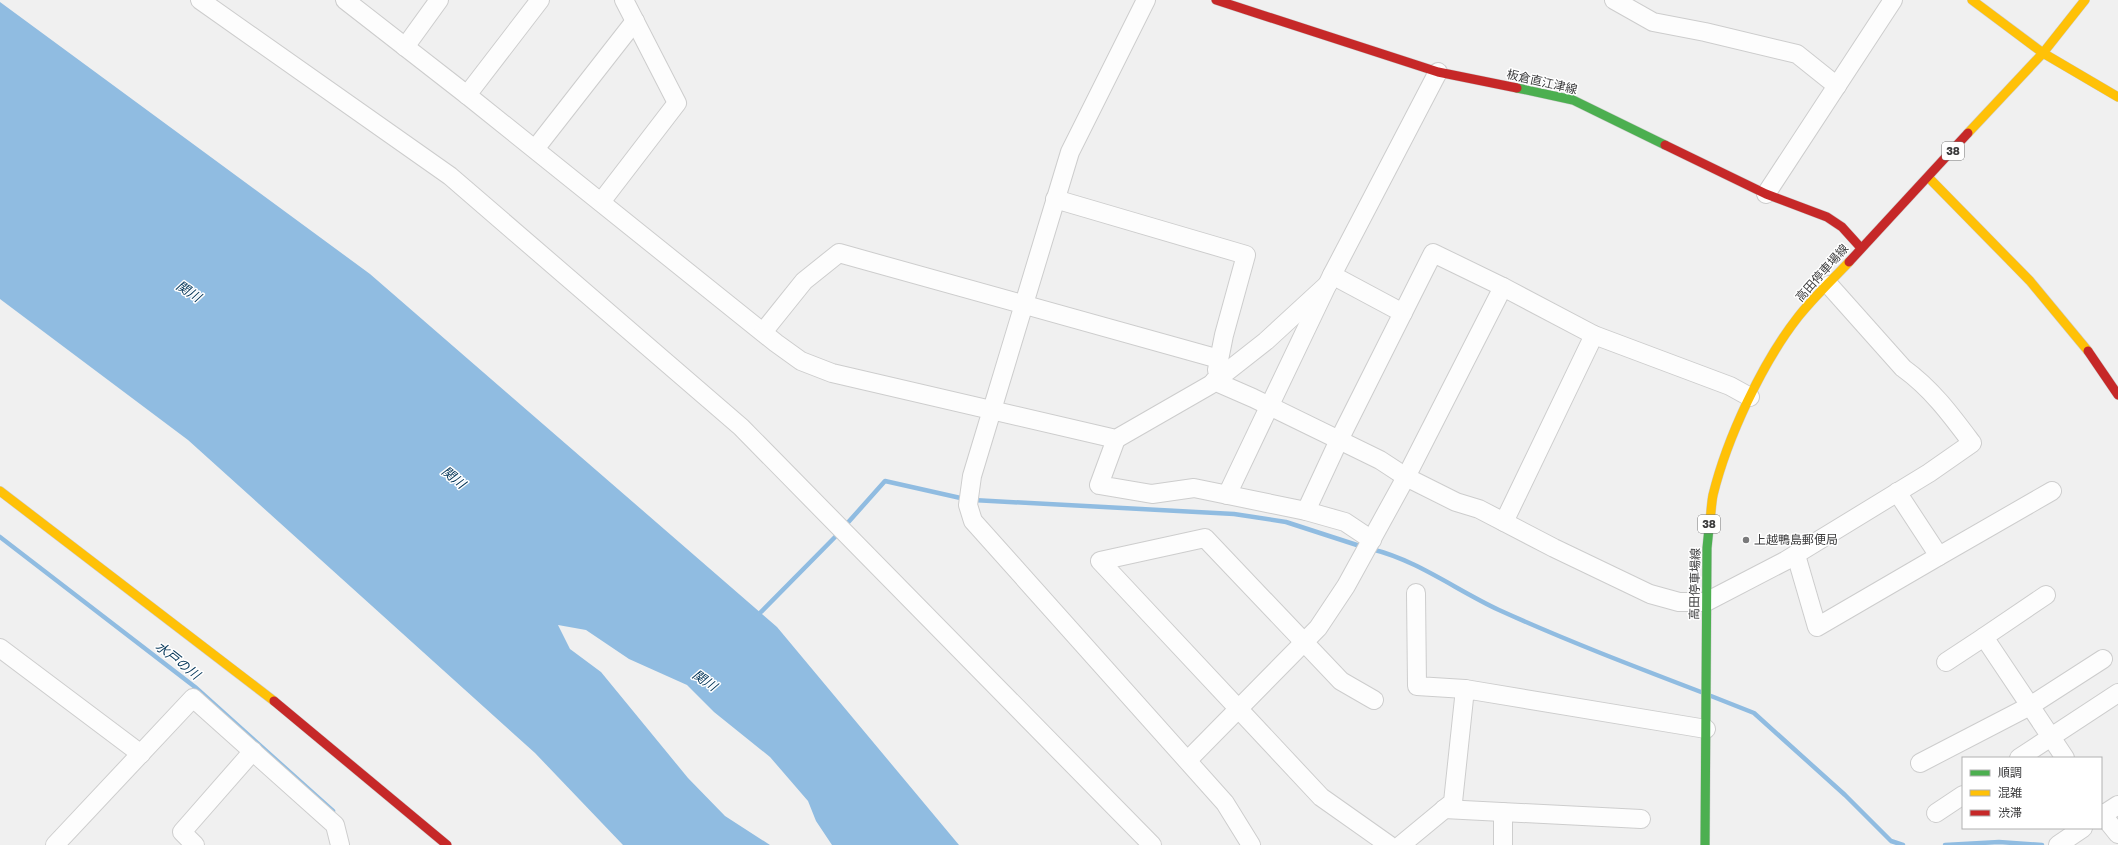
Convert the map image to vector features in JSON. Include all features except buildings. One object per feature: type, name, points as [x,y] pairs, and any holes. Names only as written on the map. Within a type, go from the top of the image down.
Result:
[{"type":"main road","name":"板倉直江津線","points":[[1216,0],[1438,72],[1573,100],[1766,194],[1828,217],[1842,227],[1861,248]]},
{"type":"main road","points":[[1972,0],[2043,53],[2118,97]]},
{"type":"main road","name":"38","points":[[1861,248],[1929,178],[2043,53],[2085,0]]},
{"type":"main road","points":[[1929,178],[2059,312],[2101,367],[2118,395]]},
{"type":"main road","name":"高田停車場線","points":[[1705,845],[1707,548],[1713,496],[1722,463],[1750,397],[1771,356],[1798,317],[1829,285],[1861,248]]},
{"type":"main road","points":[[0,491],[247,680],[425,825],[446,845]]},
{"type":"street","points":[[200,0],[450,176],[741,427],[1152,845]]},
{"type":"street","points":[[345,0],[467,95],[801,361],[832,373],[1116,439]]},
{"type":"street","points":[[405,47],[439,0]]},
{"type":"street","points":[[467,95],[540,0]]},
{"type":"street","points":[[601,202],[677,103],[624,0]]},
{"type":"street","points":[[1146,0],[1070,152],[991,409],[972,476],[968,505],[973,521],[1225,802],[1251,845]]},
{"type":"street","points":[[1614,0],[1653,22],[1706,32],[1797,54],[1836,86]]},
{"type":"street","points":[[1766,194],[1894,0]]},
{"type":"street","points":[[535,149],[635,21]]},
{"type":"street","points":[[1227,495],[1268,405],[1330,280],[1438,72]]},
{"type":"street","points":[[1055,199],[1246,255],[1214,381]]},
{"type":"street","points":[[763,332],[804,281],[839,253],[1219,359]]},
{"type":"street","points":[[1306,511],[1339,440],[1434,253],[1503,287],[1594,335],[1730,386],[1750,397]]},
{"type":"street","points":[[1330,280],[1403,312]]},
{"type":"street","points":[[1330,280],[1266,341],[1214,381],[1116,439],[1099,485],[1152,494],[1194,488],[1306,511],[1345,522],[1372,540]]},
{"type":"street","points":[[1214,381],[1268,405],[1380,460],[1406,477],[1456,502],[1479,510],[1650,594],[1679,602],[1706,602],[1796,555],[1972,443],[1938,398],[1918,379],[1903,368],[1829,285]]},
{"type":"street","points":[[1188,760],[1302,642],[1318,628],[1346,586],[1406,477],[1503,287]]},
{"type":"street","points":[[1504,522],[1594,335]]},
{"type":"street","points":[[1796,555],[1817,627],[2052,491]]},
{"type":"street","points":[[1897,492],[1939,556]]},
{"type":"street","points":[[1374,700],[1341,681],[1302,642],[1205,538],[1100,561],[1321,797],[1389,845]]},
{"type":"street","points":[[1416,593],[1417,686],[1466,690],[1706,729]]},
{"type":"street","points":[[1946,662],[2046,595]]},
{"type":"street","points":[[1984,637],[2064,757]]},
{"type":"street","points":[[0,648],[141,754]]},
{"type":"street","points":[[1920,763],[2030,706],[2103,659]]},
{"type":"street","points":[[1401,845],[1453,802],[1466,690]]},
{"type":"street","points":[[2021,757],[2118,693]]},
{"type":"street","points":[[55,845],[193,698],[335,825],[340,845]]},
{"type":"street","points":[[196,845],[182,832],[253,752]]},
{"type":"street","points":[[1936,812],[1962,796]]},
{"type":"street","points":[[2118,805],[2102,814],[2118,834]]},
{"type":"street","points":[[1444,810],[1641,819]]},
{"type":"street","points":[[1503,812],[1503,845]]},
{"type":"street","points":[[2058,845],[2082,829]]},
{"type":"water","name":"関川","points":[[0,2],[370,274],[777,627],[959,845],[832,845],[816,821],[808,801],[770,757],[714,712],[687,685],[629,659],[586,630],[558,625],[570,649],[601,672],[688,778],[725,816],[770,845],[623,845],[535,753],[188,440],[0,299]]},
{"type":"waterway","points":[[844,527],[885,481],[965,499]]},
{"type":"waterway","points":[[973,500],[1234,514],[1286,522],[1363,547]]},
{"type":"waterway","points":[[757,616],[839,533]]},
{"type":"waterway","name":"水戸の川","points":[[0,537],[195,687],[333,811]]},
{"type":"waterway","points":[[1371,549],[1404,560],[1483,602],[1524,621],[1701,692]]},
{"type":"waterway","points":[[1711,696],[1754,713],[1845,795],[1891,841],[1903,845]]},
{"type":"waterway","points":[[1945,845],[1999,842],[2042,845]]},
{"type":"traffic: fast","points":[[1517,88],[1573,100],[1665,145]]},
{"type":"traffic: fast","points":[[1705,845],[1707,548],[1709,528]]},
{"type":"traffic: slow","points":[[1972,0],[2043,53],[2118,97]]},
{"type":"traffic: slow","points":[[1968,133],[2043,53],[2085,0]]},
{"type":"traffic: slow","points":[[1929,178],[2030,281],[2088,351]]},
{"type":"traffic: slow","points":[[1709,528],[1713,495],[1719,473],[1747,402],[1759,379],[1772,356],[1798,317],[1849,262]]},
{"type":"traffic: slow","points":[[0,491],[274,701]]},
{"type":"traffic: jam","points":[[1216,0],[1438,72],[1517,88]]},
{"type":"traffic: jam","points":[[1849,262],[1968,133]]},
{"type":"traffic: jam","points":[[1665,145],[1766,194],[1827,217],[1842,227],[1861,248]]},
{"type":"traffic: jam","points":[[2088,351],[2118,395]]},
{"type":"traffic: jam","points":[[274,701],[447,845]]},
{"type":"place","name":"上越鴨島郵便局","points":[[1746,540]]}]
